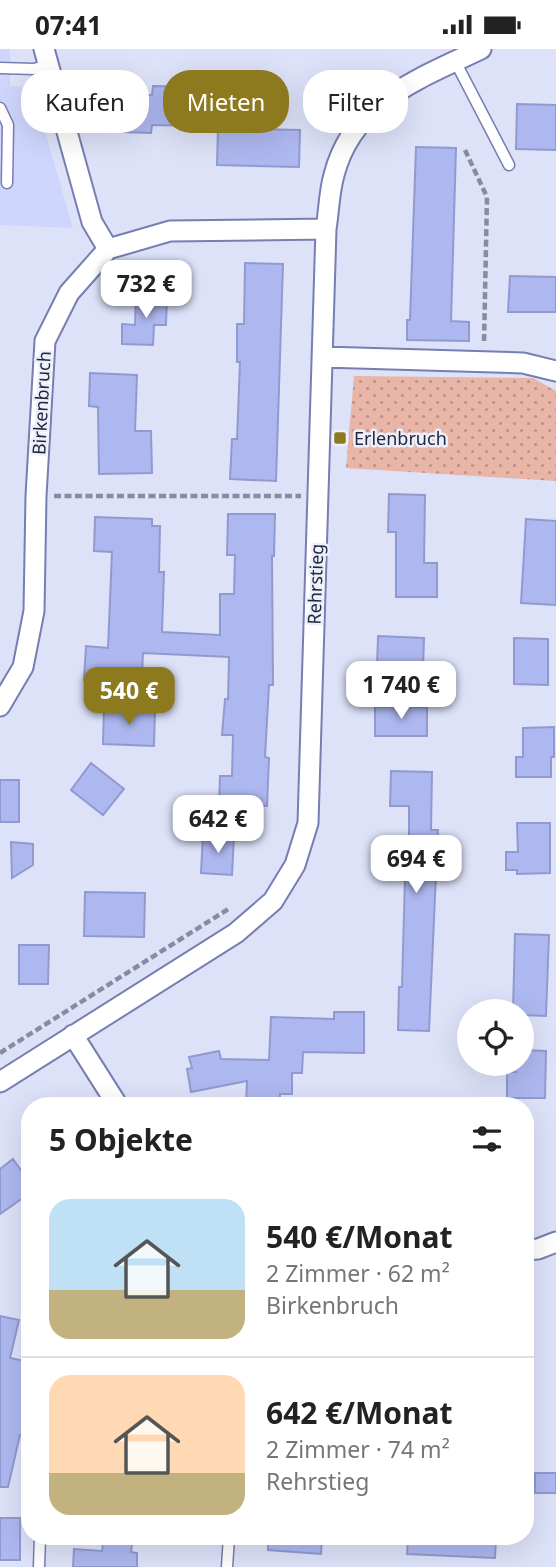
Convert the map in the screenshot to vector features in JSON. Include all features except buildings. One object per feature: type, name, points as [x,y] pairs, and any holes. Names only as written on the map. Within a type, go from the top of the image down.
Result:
[{"type":"street","name":"Rehrstieg","points":[[0,1082],[236,933],[273,901],[295,865],[308,823],[326,229],[334,174],[354,128],[392,93],[481,49]]},
{"type":"street","points":[[46,57],[92,222],[108,249],[170,231],[326,229]]},
{"type":"street","name":"Birkenbruch","points":[[0,706],[23,667],[34,611],[36,496],[45,341],[69,293],[108,249]]},
{"type":"street","points":[[323,358],[523,363],[556,371]]},
{"type":"street","points":[[73,1035],[112,1097]]},
{"type":"street","points":[[534,1249],[556,1242]]},
{"type":"lane","points":[[0,68],[33,69],[46,57]]},
{"type":"lane","points":[[455,61],[509,165]]},
{"type":"lane","points":[[0,108],[8,125],[7,183]]},
{"type":"lane","points":[[39,1567],[40,1545]]},
{"type":"lane","points":[[227,1567],[228,1545]]},
{"type":"path","points":[[465,150],[487,197],[484,362]]},
{"type":"path","points":[[36,496],[318,496]]},
{"type":"path","points":[[0,1053],[234,906]]},
{"type":"shaded area","points":[[0,49],[10,49],[10,86],[21,86],[21,133],[45,133],[73,228],[0,225]]},
{"type":"shaded area","points":[[354,376],[533,378],[556,391],[556,481],[346,468]]},
{"type":"place","name":"Erlenbruch","points":[[340,438]]}]
